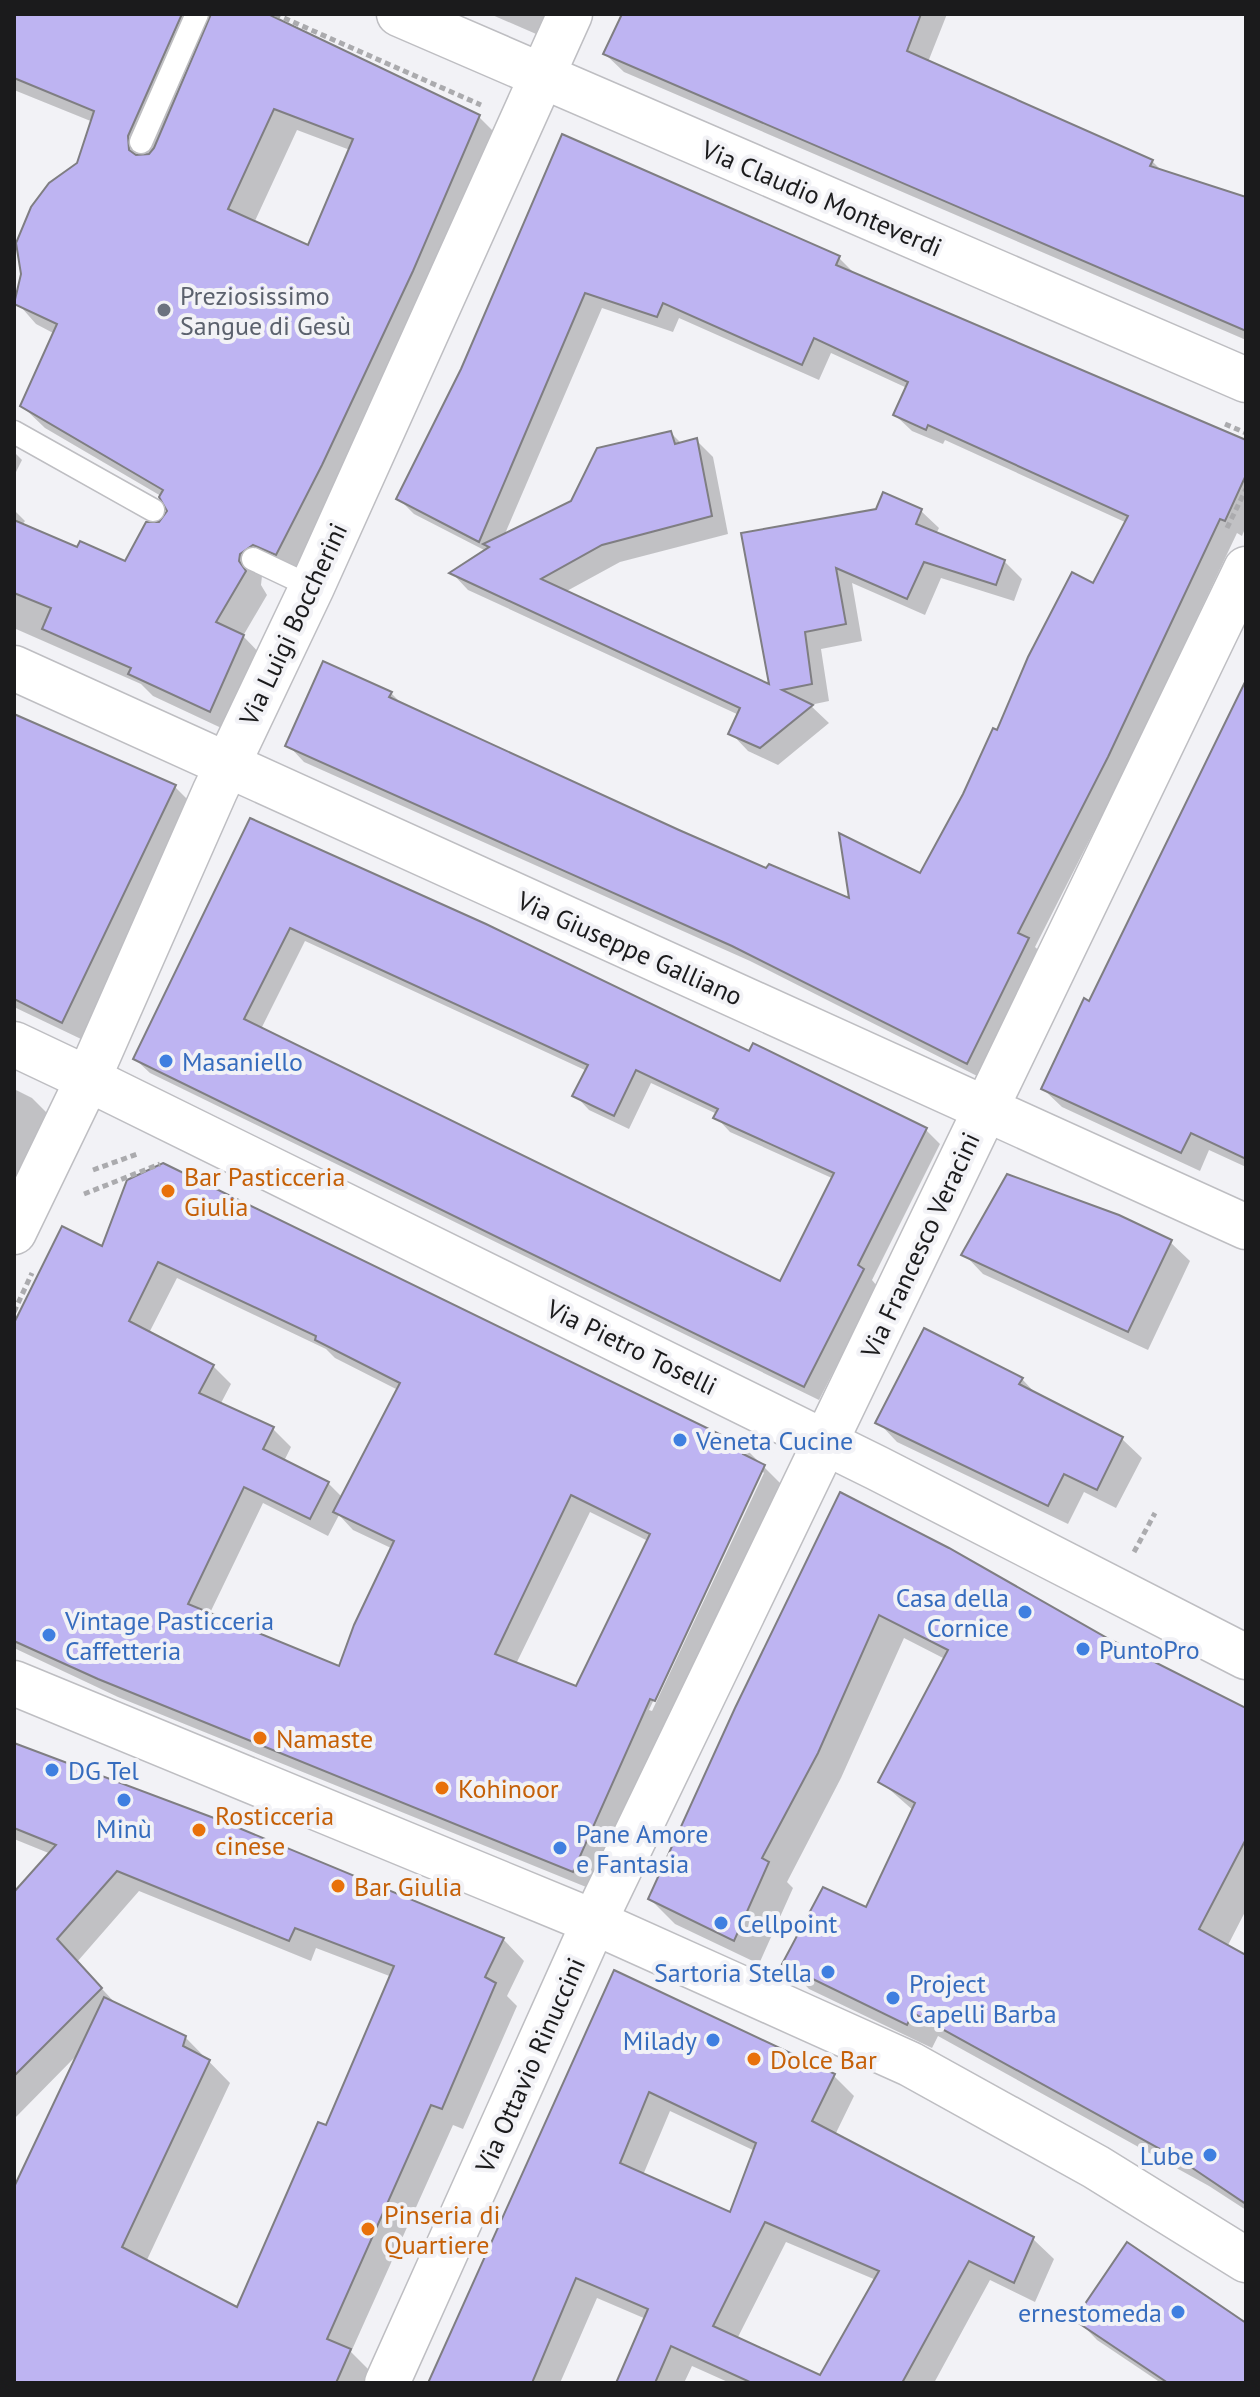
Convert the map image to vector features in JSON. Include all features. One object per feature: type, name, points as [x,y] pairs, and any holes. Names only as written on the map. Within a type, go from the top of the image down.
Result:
[{"type":"street","name":"Via Claudio Monteverdi","points":[[399,14],[1246,380]]},
{"type":"street","name":"Via Luigi Boccherini","points":[[14,1232],[88,1079],[226,767],[312,587],[570,14]]},
{"type":"street","name":"Via Francesco Veracini","points":[[594,1922],[1246,569]]},
{"type":"street","name":"Via Giuseppe Galliano","points":[[14,668],[226,767],[1246,1227]]},
{"type":"street","name":"Via Pietro Toselli","points":[[14,1044],[825,1443],[1246,1657]]},
{"type":"street","points":[[14,1683],[594,1922],[910,2064],[1096,2167],[1246,2260]]},
{"type":"street","name":"Via Ottavio Rinuccini","points":[[387,2383],[594,1922]]},
{"type":"lane","points":[[141,142],[197,14]]},
{"type":"lane","points":[[14,432],[153,510]]},
{"type":"lane","points":[[253,559],[312,587]]},
{"type":"path","points":[[275,14],[486,108]]},
{"type":"path","points":[[1133,1553],[1155,1513]]},
{"type":"path","points":[[1119,1546],[1147,1561]]},
{"type":"building","points":[[14,14],[182,14],[128,136],[129,150],[136,155],[149,154],[211,14],[268,14],[480,115],[413,271],[276,555],[253,545],[240,554],[239,561],[246,571],[216,622],[244,635],[210,712],[128,674],[131,668],[42,629],[51,608],[14,593],[14,520],[77,547],[80,541],[125,561],[146,522],[159,522],[167,511],[159,497],[163,490],[20,406],[57,324],[14,304],[21,274],[16,243],[31,207],[49,183],[77,163],[94,111],[14,78]],"holes":[[[274,109],[353,139],[308,245],[228,209]]]},
{"type":"building","points":[[622,14],[921,14],[907,51],[1153,160],[1150,166],[1246,197],[1246,331],[603,54]]},
{"type":"building","points":[[562,134],[840,256],[836,265],[1246,440],[1246,475],[1225,521],[1220,519],[1108,757],[1018,933],[1029,938],[967,1064],[732,946],[285,746],[323,661],[392,692],[389,697],[679,830],[766,868],[769,864],[849,898],[839,833],[920,873],[963,794],[993,728],[997,730],[1028,657],[1072,572],[1093,583],[1128,516],[928,425],[926,430],[893,415],[908,382],[814,338],[802,365],[663,303],[657,317],[585,293],[479,542],[396,499],[461,369]]},
{"type":"building","points":[[671,431],[675,444],[697,438],[712,516],[602,545],[541,579],[769,684],[741,533],[876,509],[883,492],[922,509],[916,524],[1005,560],[996,585],[924,562],[907,599],[836,568],[846,624],[805,632],[812,684],[782,690],[813,705],[760,748],[728,734],[740,708],[449,573],[489,547],[483,544],[571,501],[597,448]]},
{"type":"building","points":[[1246,680],[1246,1159],[1191,1133],[1181,1153],[1041,1089],[1084,998],[1089,1001]]},
{"type":"building","points":[[14,714],[176,785],[62,1023],[14,999]]},
{"type":"building","points":[[250,818],[486,924],[749,1051],[753,1043],[927,1128],[858,1265],[864,1269],[804,1387],[133,1059]],"holes":[[[290,928],[588,1065],[572,1096],[614,1116],[636,1070],[718,1109],[713,1118],[834,1173],[780,1281],[244,1019]]]},
{"type":"building","points":[[163,1163],[746,1447],[743,1454],[765,1465],[655,1701],[650,1699],[573,1872],[98,1679],[14,1641],[14,1323],[62,1226],[102,1246],[127,1180]],"holes":[[[158,1262],[316,1336],[315,1340],[400,1383],[333,1512],[394,1541],[354,1625],[339,1666],[188,1604],[244,1487],[310,1519],[329,1482],[263,1449],[274,1427],[199,1393],[214,1365],[129,1321]],[[571,1495],[650,1534],[576,1686],[495,1654]]]},
{"type":"building","points":[[1007,1174],[1119,1215],[1172,1240],[1128,1332],[961,1255]]},
{"type":"building","points":[[924,1328],[1023,1378],[1019,1384],[1123,1437],[1097,1490],[1064,1474],[1048,1506],[875,1423]]},
{"type":"building","points":[[840,1492],[949,1548],[1109,1639],[1246,1708],[1246,1839],[1199,1929],[1246,1955],[1246,2204],[1182,2161],[913,2013],[907,2025],[782,1964],[823,1887],[866,1907],[915,1803],[878,1782],[948,1650],[879,1615],[818,1753],[762,1858],[769,1862],[734,1941],[648,1899],[735,1708]]},
{"type":"building","points":[[14,1743],[222,1821],[504,1938],[485,1977],[496,1983],[442,2109],[431,2105],[327,2339],[351,2349],[336,2383],[14,2383],[14,2187],[104,1997],[186,2036],[183,2046],[210,2060],[122,2247],[237,2307],[318,2122],[326,2125],[394,1966],[295,1928],[289,1941],[117,1871],[57,1939],[102,1988],[14,2076],[14,1892],[56,1845],[14,1828]]},
{"type":"building","points":[[614,1970],[835,2074],[812,2121],[1034,2237],[1014,2283],[969,2261],[902,2383],[752,2383],[671,2346],[655,2383],[616,2383],[648,2309],[576,2278],[532,2383],[428,2383]],"holes":[[[649,2092],[756,2143],[730,2212],[620,2163]],[[765,2222],[879,2271],[820,2375],[713,2326]]]},
{"type":"building","points":[[1127,2242],[1246,2323],[1246,2383],[1168,2383],[1074,2320]]},
{"type":"place","name":"Preziosissimo Sangue di Gesù","points":[[164,310]]},
{"type":"place","name":"Masaniello","points":[[166,1061]]},
{"type":"place","name":"Bar Pasticceria Giulia","points":[[168,1191]]},
{"type":"place","name":"Veneta Cucine","points":[[680,1440]]},
{"type":"place","name":"Casa della Cornice","points":[[1025,1612]]},
{"type":"place","name":"Vintage Pasticceria Caffetteria","points":[[49,1635]]},
{"type":"place","name":"PuntoPro","points":[[1083,1649]]},
{"type":"place","name":"Namaste","points":[[260,1738]]},
{"type":"place","name":"DG Tel","points":[[52,1770]]},
{"type":"place","name":"Kohinoor","points":[[442,1788]]},
{"type":"place","name":"Minù","points":[[124,1800]]},
{"type":"place","name":"Rosticceria cinese","points":[[199,1830]]},
{"type":"place","name":"Pane Amore e Fantasia","points":[[560,1848]]},
{"type":"place","name":"Bar Giulia","points":[[338,1886]]},
{"type":"place","name":"Cellpoint","points":[[721,1923]]},
{"type":"place","name":"Sartoria Stella","points":[[828,1972]]},
{"type":"place","name":"Project Capelli Barba","points":[[893,1998]]},
{"type":"place","name":"Milady","points":[[713,2040]]},
{"type":"place","name":"Dolce Bar","points":[[754,2059]]},
{"type":"place","name":"Lube","points":[[1210,2155]]},
{"type":"place","name":"Pinseria di Quartiere","points":[[368,2229]]},
{"type":"place","name":"ernestomeda","points":[[1178,2312]]}]
